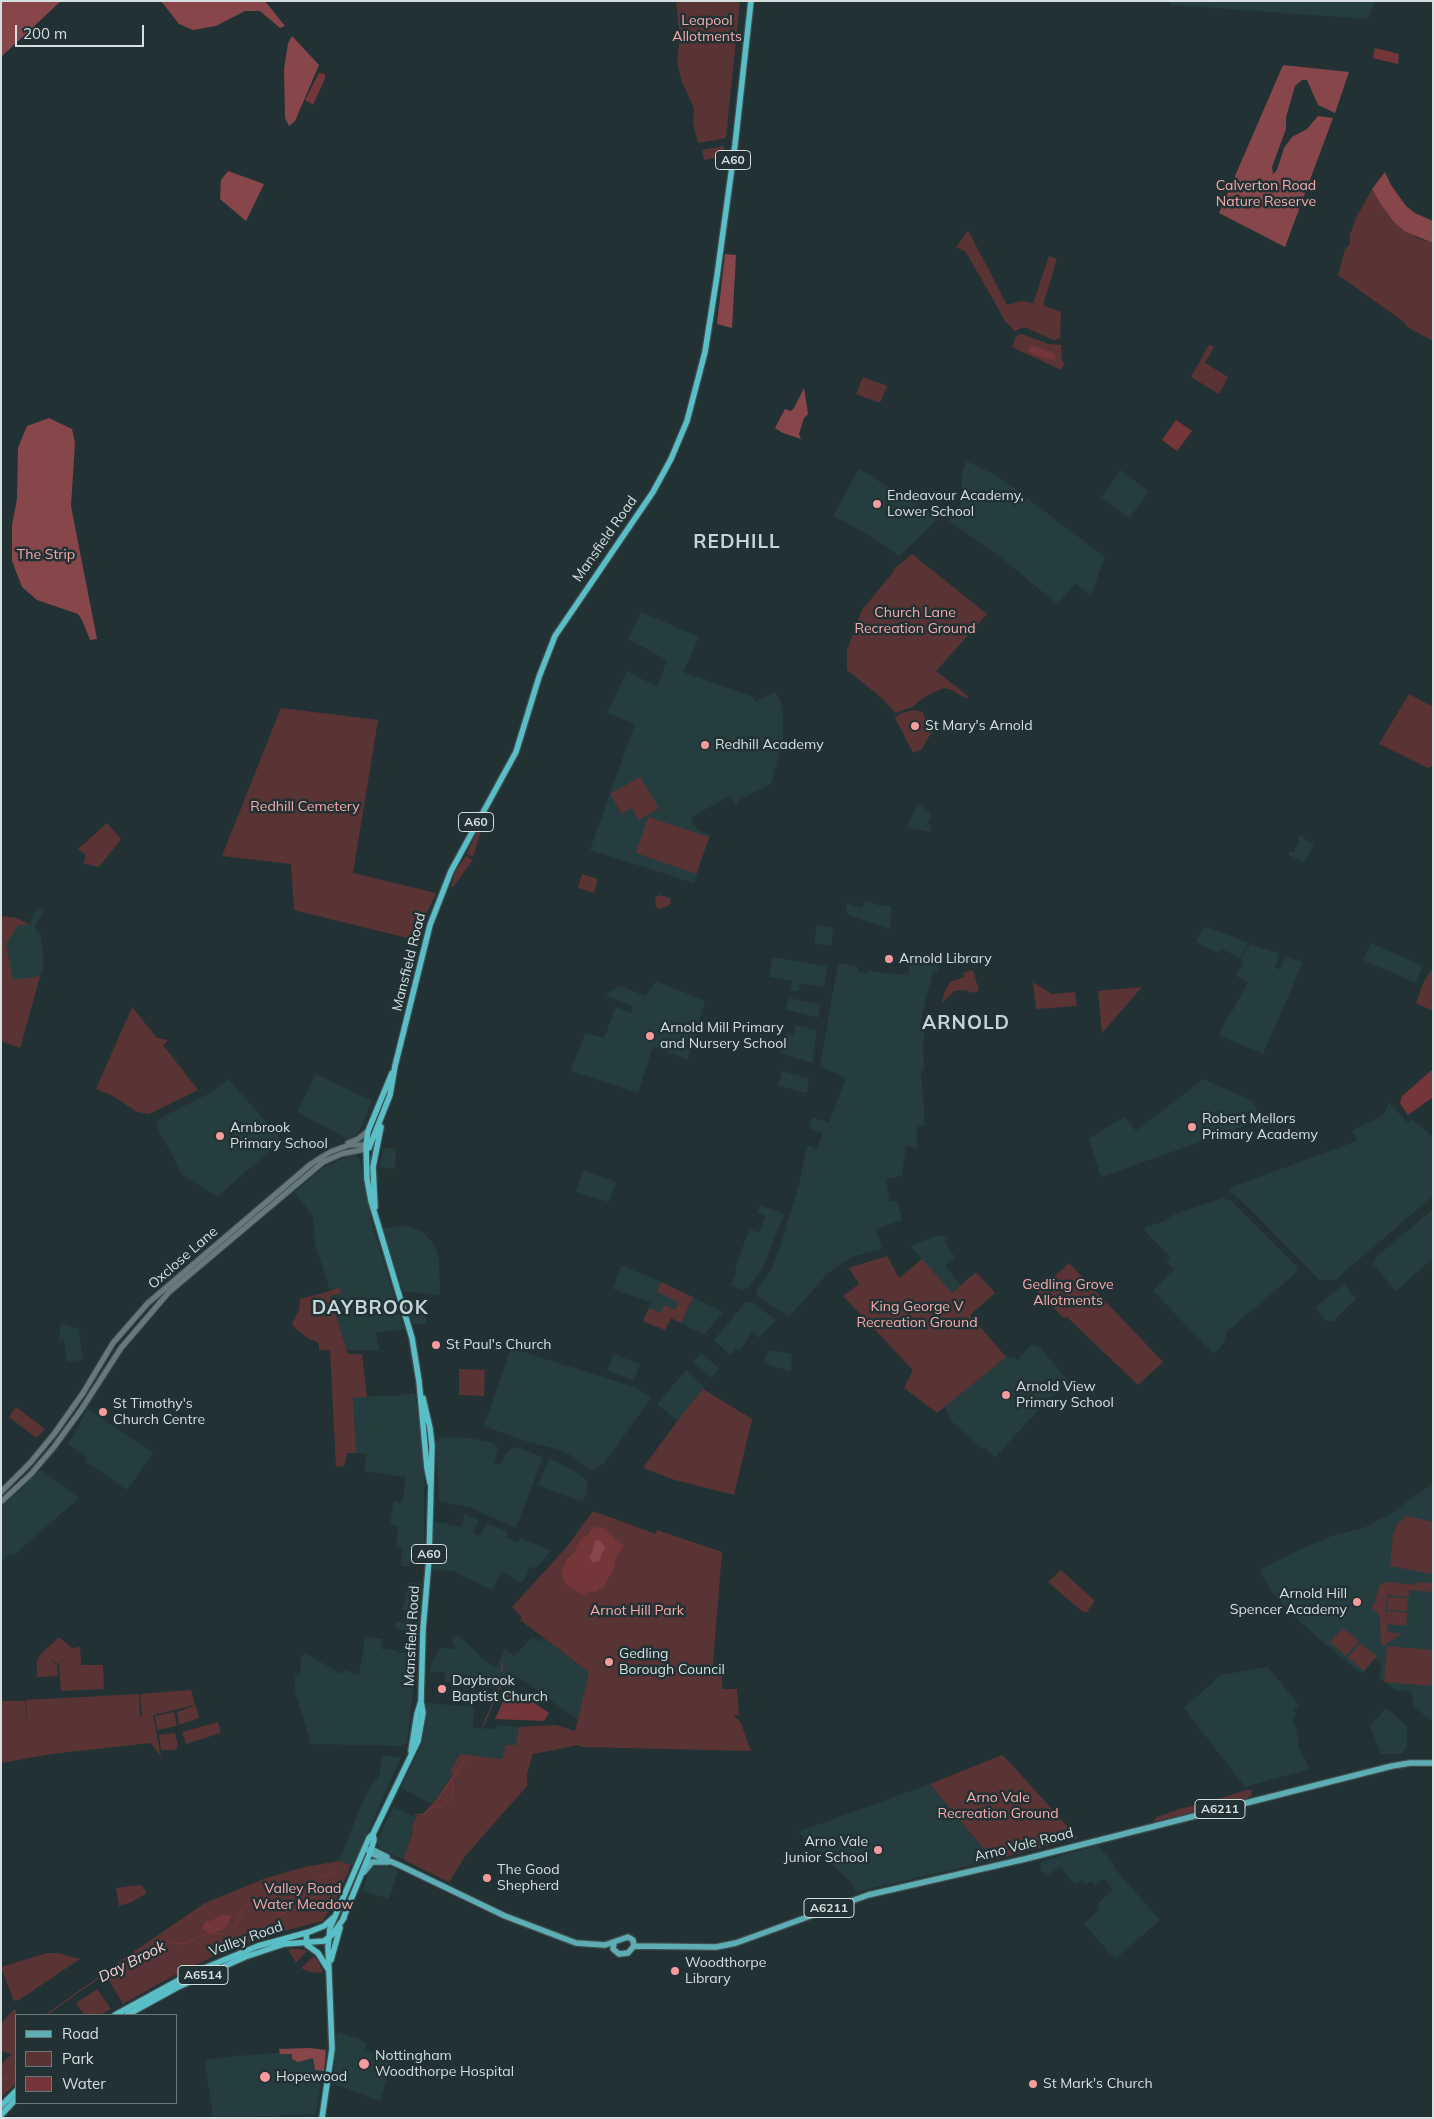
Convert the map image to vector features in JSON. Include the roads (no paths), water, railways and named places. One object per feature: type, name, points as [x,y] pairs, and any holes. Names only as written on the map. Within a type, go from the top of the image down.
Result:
[{"type":"highway","name":"Mansfield Road","points":[[375,1217],[374,1163],[395,1066],[427,934],[435,911],[460,852],[516,752],[536,686],[551,646],[570,613],[653,492],[674,452],[687,421],[705,352],[735,145],[751,1]]},
{"type":"highway","name":"Mansfield Road","points":[[332,1937],[344,1918],[361,1877],[373,1834],[410,1755],[421,1701],[423,1628],[429,1553],[430,1483],[426,1468],[419,1381],[407,1316],[375,1217],[367,1179],[368,1131],[395,1066]]},
{"type":"highway","name":"Mansfield Road","points":[[367,1147],[384,1113]]},
{"type":"highway","name":"Mansfield Road","points":[[367,1147],[374,1163]]},
{"type":"highway","name":"A60","points":[[362,1157],[367,1179]]},
{"type":"highway","name":"Mansfield Road","points":[[322,2118],[332,2049],[329,1969],[332,1937],[336,1915],[369,1849]]},
{"type":"highway","name":"Valley Road","points":[[117,2014],[258,1946],[307,1933],[324,1926],[336,1915]]},
{"type":"highway","name":"Valley Road","points":[[307,1933],[332,1937]]},
{"type":"highway","points":[[307,1933],[306,1943],[320,1956],[329,1969]]},
{"type":"highway","name":"Valley Road","points":[[209,1969],[284,1944],[318,1942],[332,1937]]},
{"type":"highway","name":"Valley Road","points":[[128,2014],[138,2005]]},
{"type":"highway","points":[[1,2106],[15,2092]]},
{"type":"highway","points":[[1,2115],[15,2100]]},
{"type":"main road","points":[[311,1164],[326,1152],[358,1139],[368,1131]]},
{"type":"main road","name":"Oxclose Lane","points":[[1,1492],[54,1434],[82,1393],[107,1351],[129,1322],[161,1291],[311,1164],[330,1152],[349,1145],[367,1147]]},
{"type":"main road","name":"Oxclose Lane","points":[[1,1502],[31,1474],[57,1443],[121,1348],[142,1321],[169,1292],[323,1162],[341,1154],[367,1147]]},
{"type":"main road","points":[[356,1150],[362,1157]]},
{"type":"main road","points":[[107,1351],[121,1348]]},
{"type":"main road","points":[[54,1434],[57,1443]]},
{"type":"main road","name":"Arno Vale Road","points":[[634,1946],[716,1947],[736,1943],[868,1895],[1025,1859],[1392,1766],[1421,1762],[1433,1763]]},
{"type":"main road","name":"A6211","points":[[369,1849],[498,1913],[576,1943],[597,1946],[614,1943],[628,1937],[633,1940],[634,1946],[628,1953],[619,1954],[614,1949],[614,1943]]},
{"type":"main road","name":"A6211","points":[[361,1877],[368,1865],[375,1862],[400,1865]]},
{"type":"water","points":[[1375,48],[1399,54],[1398,64],[1373,58]]},
{"type":"water","points":[[319,73],[325,74],[325,78],[313,105],[305,100]]},
{"type":"water","points":[[1031,345],[1054,353],[1056,358],[1052,360],[1032,354],[1029,350]]},
{"type":"water","points":[[1176,420],[1192,431],[1177,451],[1162,440]]},
{"type":"water","points":[[1433,1069],[1433,1097],[1408,1115],[1400,1103],[1402,1096]]},
{"type":"water","points":[[593,1527],[603,1528],[624,1546],[616,1556],[614,1569],[604,1586],[596,1592],[590,1591],[582,1595],[565,1584],[561,1573],[567,1559],[575,1552],[583,1537],[589,1534]],"holes":[[[601,1541],[606,1549],[602,1553],[600,1561],[593,1563],[589,1556],[593,1550],[593,1542]]]},
{"type":"water","points":[[512,1691],[524,1696],[549,1713],[544,1721],[495,1719],[507,1693]]},
{"type":"water","points":[[222,1914],[232,1916],[222,1930],[209,1933],[202,1928],[206,1921],[211,1921]]},
{"type":"waterway","name":"Day Brook","points":[[502,1663],[502,1671]]},
{"type":"waterway","name":"Day Brook","points":[[483,1726],[500,1687],[501,1677]]},
{"type":"waterway","name":"Day Brook","points":[[415,1815],[425,1814],[430,1808],[440,1806],[450,1800],[453,1795],[452,1779],[465,1759]]},
{"type":"waterway","name":"Day Brook","points":[[430,1808],[436,1803],[452,1779]]},
{"type":"waterway","name":"Day Brook","points":[[47,2014],[98,1978],[165,1941],[180,1944],[187,1943],[206,1934],[229,1934],[237,1923],[244,1906],[249,1904],[281,1914],[300,1909],[307,1900],[316,1896],[318,1880],[322,1876],[335,1872]]},
{"type":"waterway","name":"Day Brook","points":[[1,2080],[14,2075],[15,2068]]},
{"type":"place","name":"Endeavour Academy, Lower School","points":[[877,504]]},
{"type":"place","name":"St Mary's Arnold","points":[[915,726]]},
{"type":"place","name":"Redhill Academy","points":[[705,745]]},
{"type":"place","name":"Arnold Library","points":[[889,959]]},
{"type":"place","name":"Arnold Mill Primary and Nursery School","points":[[650,1036]]},
{"type":"place","name":"Robert Mellors Primary Academy","points":[[1192,1127]]},
{"type":"place","name":"Arnbrook Primary School","points":[[220,1136]]},
{"type":"place","name":"St Paul's Church","points":[[436,1345]]},
{"type":"place","name":"Arnold View Primary School","points":[[1006,1395]]},
{"type":"place","name":"St Timothy's Church Centre","points":[[103,1412]]},
{"type":"place","name":"Arnold Hill Spencer Academy","points":[[1357,1602]]},
{"type":"place","name":"Gedling Borough Council","points":[[609,1662]]},
{"type":"place","name":"Daybrook Baptist Church","points":[[442,1689]]},
{"type":"place","name":"Arno Vale Junior School","points":[[878,1850]]},
{"type":"place","name":"The Good Shepherd","points":[[487,1878]]},
{"type":"place","name":"Woodthorpe Library","points":[[675,1971]]},
{"type":"place","name":"Nottingham Woodthorpe Hospital","points":[[364,2064]]},
{"type":"place","name":"Hopewood","points":[[265,2077]]},
{"type":"place","name":"St Mark's Church","points":[[1033,2084]]},
{"type":"district","name":"REDHILL","points":[[737,542]]},
{"type":"district","name":"ARNOLD","points":[[966,1023]]},
{"type":"district","name":"DAYBROOK","points":[[370,1308]]},
{"type":"park label","name":"Leapool Allotments","points":[[707,30]]},
{"type":"park label","name":"Calverton Road Nature Reserve","points":[[1266,194]]},
{"type":"park label","name":"The Strip","points":[[46,555]]},
{"type":"park label","name":"Church Lane Recreation Ground","points":[[915,622]]},
{"type":"park label","name":"Redhill Cemetery","points":[[305,807]]},
{"type":"park label","name":"Gedling Grove Allotments","points":[[1068,1294]]},
{"type":"park label","name":"King George V Recreation Ground","points":[[917,1315]]},
{"type":"park label","name":"Arnot Hill Park","points":[[637,1611]]},
{"type":"park label","name":"Arno Vale Recreation Ground","points":[[998,1806]]},
{"type":"park label","name":"Valley Road Water Meadow","points":[[303,1898]]}]
